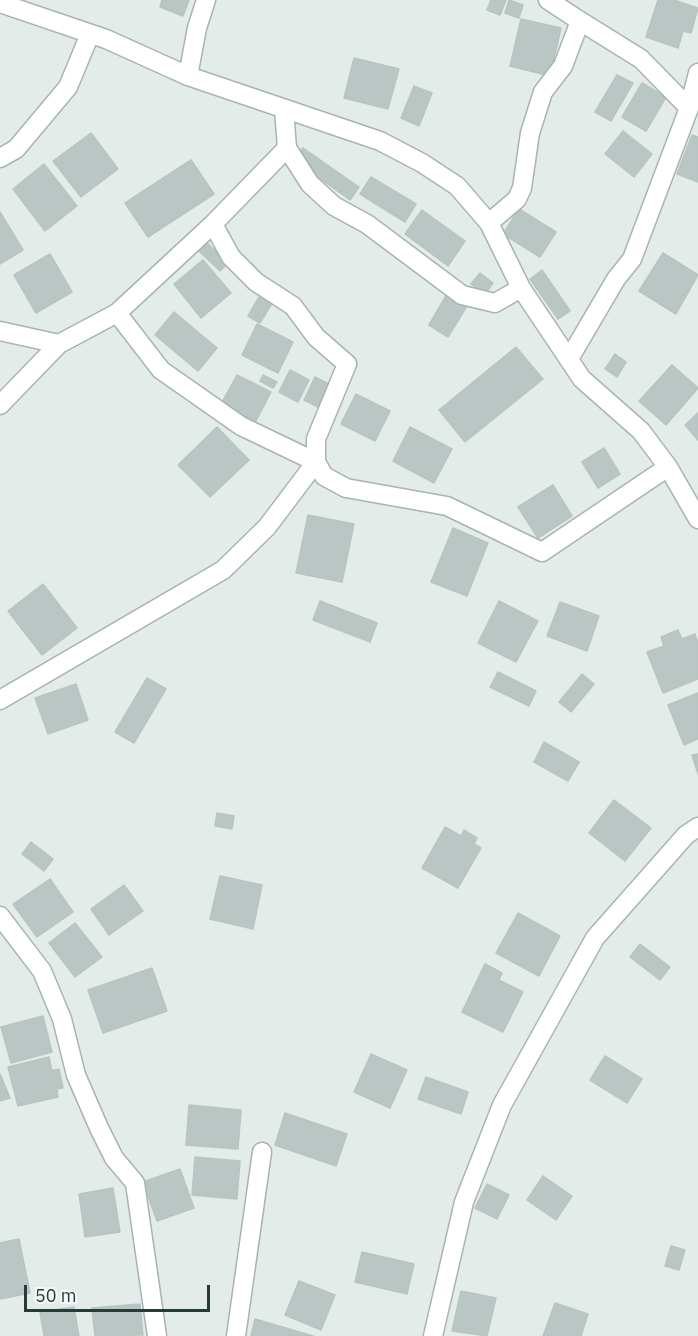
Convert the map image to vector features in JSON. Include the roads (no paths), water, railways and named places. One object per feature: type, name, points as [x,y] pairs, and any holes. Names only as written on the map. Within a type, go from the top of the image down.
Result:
[{"type":"street","points":[[188,76],[197,28],[206,0]]},
{"type":"street","points":[[548,0],[641,59],[689,108]]},
{"type":"street","points":[[0,3],[90,34],[188,76],[380,141],[422,163],[457,186],[489,223],[521,288],[582,379],[640,431],[668,467],[698,519]]},
{"type":"street","points":[[489,223],[517,199],[522,188],[530,133],[543,92],[562,66],[580,21]]},
{"type":"street","points":[[0,158],[16,149],[68,87],[90,34]]},
{"type":"street","points":[[569,359],[616,279],[632,259],[689,108],[698,73]]},
{"type":"street","points":[[284,109],[286,147],[310,184],[334,206],[367,224],[462,295],[495,303],[521,288]]},
{"type":"street","points":[[0,405],[59,344],[117,313],[170,261],[213,224],[286,147]]},
{"type":"street","points":[[213,224],[231,257],[256,282],[293,306],[316,337],[347,364],[316,439],[316,462],[324,476],[346,488],[447,506],[542,552],[668,467]]},
{"type":"street","points":[[117,313],[161,370],[241,426],[316,462]]},
{"type":"street","points":[[0,331],[59,344]]},
{"type":"street","points":[[0,700],[223,570],[267,527],[316,462]]},
{"type":"street","points":[[433,1336],[464,1202],[502,1105],[595,938],[686,835],[698,827]]},
{"type":"street","points":[[0,916],[42,971],[62,1019],[76,1075],[99,1128],[114,1158],[135,1183],[157,1336]]},
{"type":"street","points":[[236,1336],[262,1152]]}]
